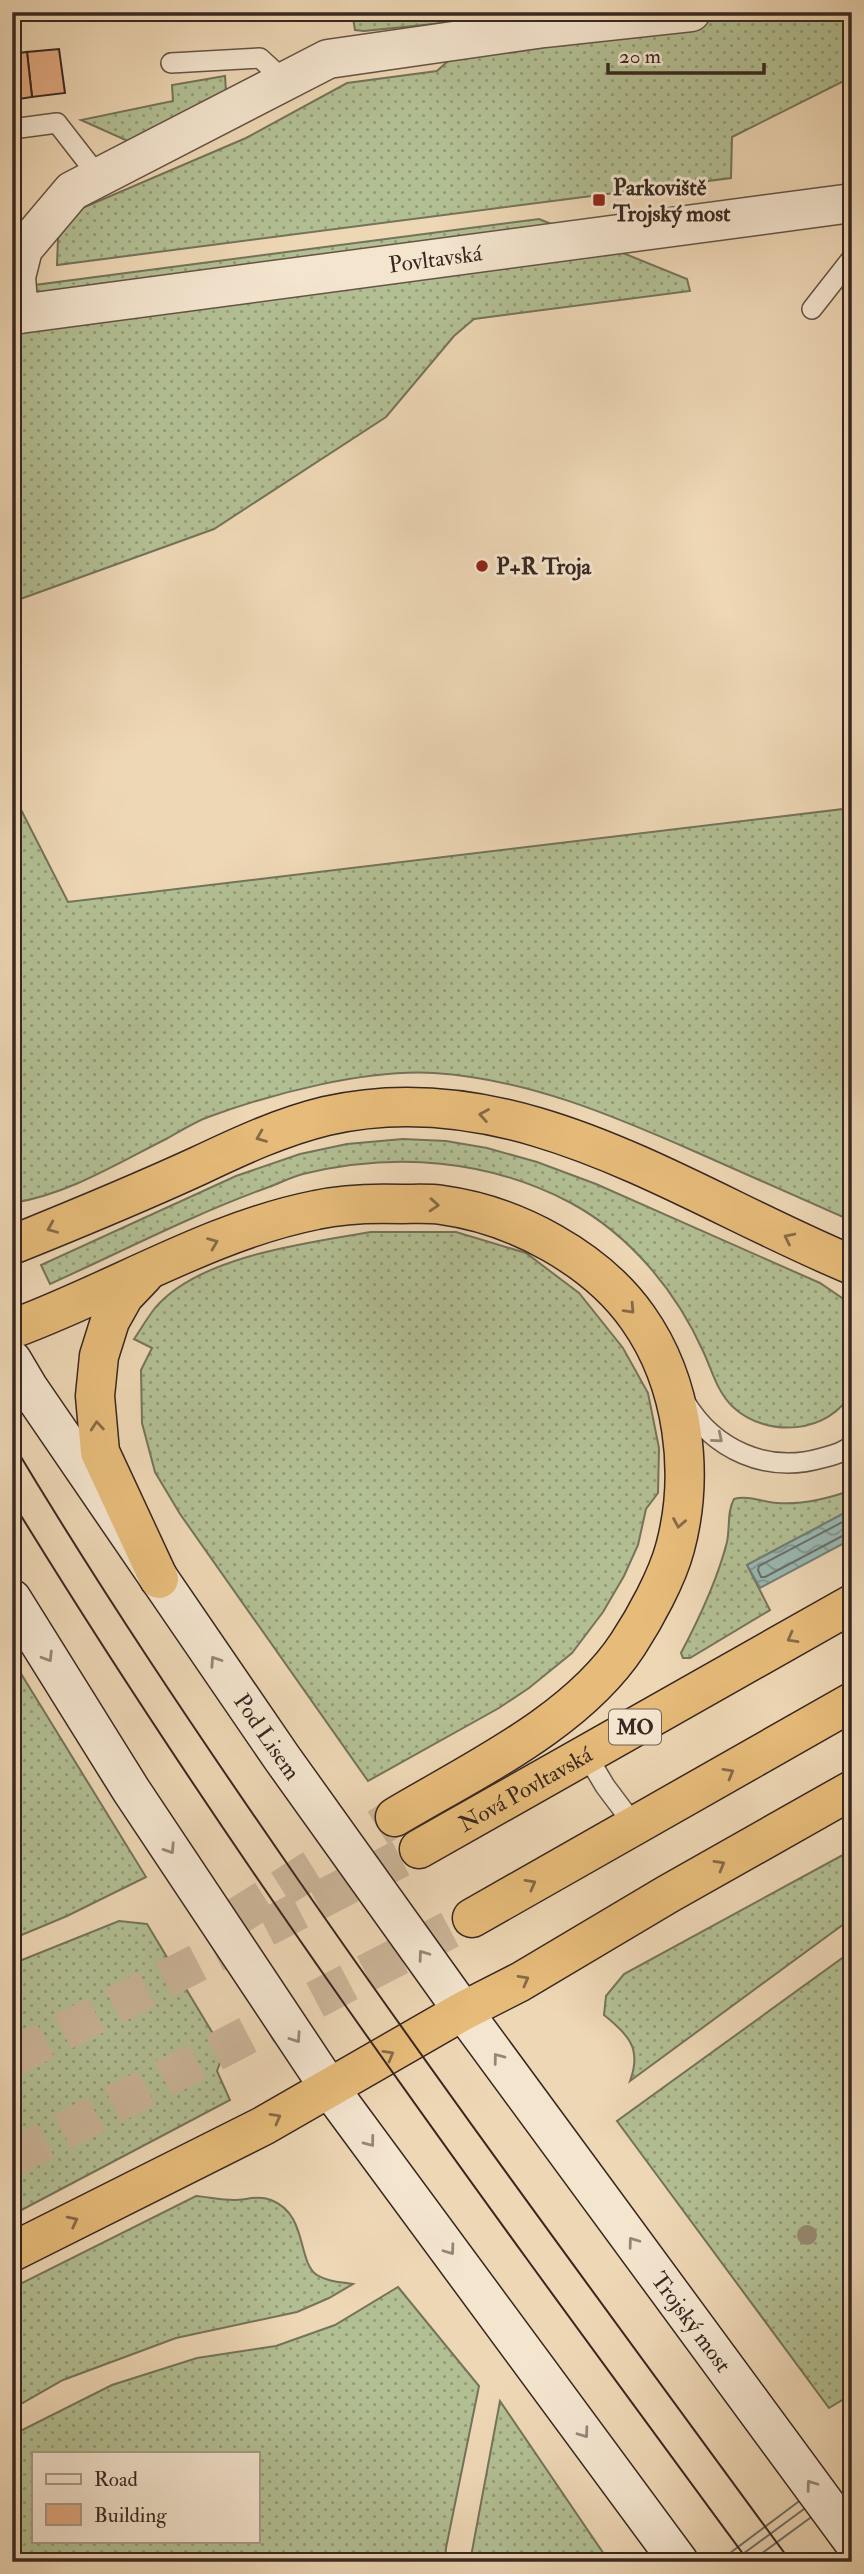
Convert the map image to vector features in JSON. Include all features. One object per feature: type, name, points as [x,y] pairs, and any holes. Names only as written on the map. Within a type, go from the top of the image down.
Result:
[{"type":"highway","points":[[12,1245],[279,1129],[328,1116],[373,1110],[441,1108],[489,1115],[550,1130],[626,1158],[801,1244],[852,1265]]},
{"type":"highway","points":[[12,1329],[247,1229],[316,1210],[381,1203],[441,1205],[496,1217],[545,1237],[596,1272],[638,1318],[664,1365],[679,1418],[685,1461],[682,1509],[675,1550],[656,1594],[628,1644],[591,1691],[538,1731],[395,1817]]},
{"type":"highway","points":[[149,1269],[124,1296],[110,1321],[99,1356],[94,1396],[100,1452],[159,1579]]},
{"type":"highway","name":"Nová Povltavská","points":[[419,1849],[852,1604]]},
{"type":"highway","points":[[472,1918],[852,1702]]},
{"type":"highway","points":[[12,2252],[263,2126],[463,2011],[520,1982],[852,1790]]},
{"type":"main road","name":"Povltavská","points":[[691,12],[544,28],[328,59],[72,191],[23,249],[16,277],[16,314],[852,203]]},
{"type":"main road","name":"Pod Lisem","points":[[12,1360],[282,1758],[533,2105]]},
{"type":"main road","points":[[12,1599],[131,1790],[330,2089],[679,2562]]},
{"type":"main road","name":"Trojský most","points":[[533,2105],[852,2540]]},
{"type":"lane","points":[[171,63],[260,58],[285,81]]},
{"type":"lane","points":[[12,129],[57,123],[99,177]]},
{"type":"lane","points":[[812,309],[852,258]]},
{"type":"lane","points":[[664,1365],[696,1419],[729,1447],[765,1463],[806,1462],[849,1452]]},
{"type":"lane","points":[[586,1754],[605,1786],[635,1826]]},
{"type":"green space","points":[[352,12],[551,12],[364,31],[355,30]]},
{"type":"green space","points":[[739,12],[852,12],[852,77],[732,137],[731,178],[57,265],[58,238],[80,209],[246,138],[347,83],[437,71],[461,49],[681,24]]},
{"type":"green space","points":[[225,76],[226,91],[132,143],[81,120],[173,101],[172,85]]},
{"type":"green space","points":[[539,219],[687,279],[690,291],[474,319],[454,336],[386,417],[214,529],[12,602],[12,288]]},
{"type":"green space","points":[[12,792],[68,902],[852,808],[852,1221],[601,1112],[502,1083],[434,1073],[380,1075],[321,1084],[236,1107],[200,1120],[73,1185],[34,1199],[13,1203]]},
{"type":"green space","points":[[403,1139],[446,1141],[487,1148],[537,1162],[596,1184],[820,1283],[842,1298],[852,1313],[852,1391],[842,1406],[813,1424],[779,1427],[762,1424],[747,1417],[723,1395],[679,1307],[665,1286],[632,1248],[593,1216],[571,1203],[539,1188],[474,1169],[406,1162],[372,1163],[303,1174],[213,1209],[50,1284],[41,1265],[236,1176],[300,1154],[347,1144]]},
{"type":"green space","points":[[371,1232],[456,1232],[526,1253],[579,1293],[623,1348],[648,1393],[659,1448],[658,1493],[646,1509],[638,1545],[603,1612],[572,1653],[499,1708],[368,1781],[180,1514],[155,1472],[142,1423],[141,1370],[152,1348],[134,1339],[155,1308],[174,1290],[198,1276],[226,1264],[286,1247]]},
{"type":"green space","points":[[852,1490],[852,1509],[747,1565],[770,1610],[690,1658],[683,1658],[681,1653],[707,1599],[723,1556],[734,1499],[796,1503],[824,1499]]},
{"type":"green space","points":[[12,1659],[146,1877],[67,1916],[12,1939]]},
{"type":"green space","points":[[852,1850],[852,1918],[630,2081],[635,2060],[631,2043],[604,2015],[606,1996],[624,1974]]},
{"type":"green space","points":[[119,1921],[147,1924],[224,2052],[217,2071],[230,2100],[12,2215],[12,1964]]},
{"type":"green space","points":[[852,1951],[852,2394],[829,2408],[617,2121]]},
{"type":"green space","points":[[196,2196],[229,2200],[271,2200],[283,2207],[297,2226],[311,2269],[321,2277],[353,2284],[297,2312],[176,2338],[63,2380],[12,2409],[12,2288]]},
{"type":"green space","points":[[398,2287],[479,2386],[445,2562],[12,2562],[12,2435],[112,2385],[197,2358],[276,2346],[335,2325]]},
{"type":"green space","points":[[500,2401],[608,2560],[605,2562],[470,2562]]},
{"type":"water","points":[[852,1509],[852,1539],[760,1588],[747,1565]]},
{"type":"pier","points":[[852,2451],[852,2562],[702,2562],[704,2559]]},
{"type":"building","points":[[59,49],[65,93],[32,97],[27,52]]},
{"type":"building","points":[[27,52],[32,97],[12,100],[12,54]]},
{"type":"tunnel","points":[[233,1919],[395,1817]]},
{"type":"tunnel","points":[[12,2058],[419,1849]]},
{"type":"tunnel","points":[[12,2158],[472,1918]]},
{"type":"tram line","points":[[12,1442],[151,1662],[297,1878],[480,2136],[791,2562]]},
{"type":"tram line","points":[[12,1501],[186,1773],[277,1907],[463,2171],[749,2562]]},
{"type":"place","name":"Parkoviště Trojský most","points":[[599,200]]},
{"type":"place","name":"P+R Troja","points":[[482,566]]}]
